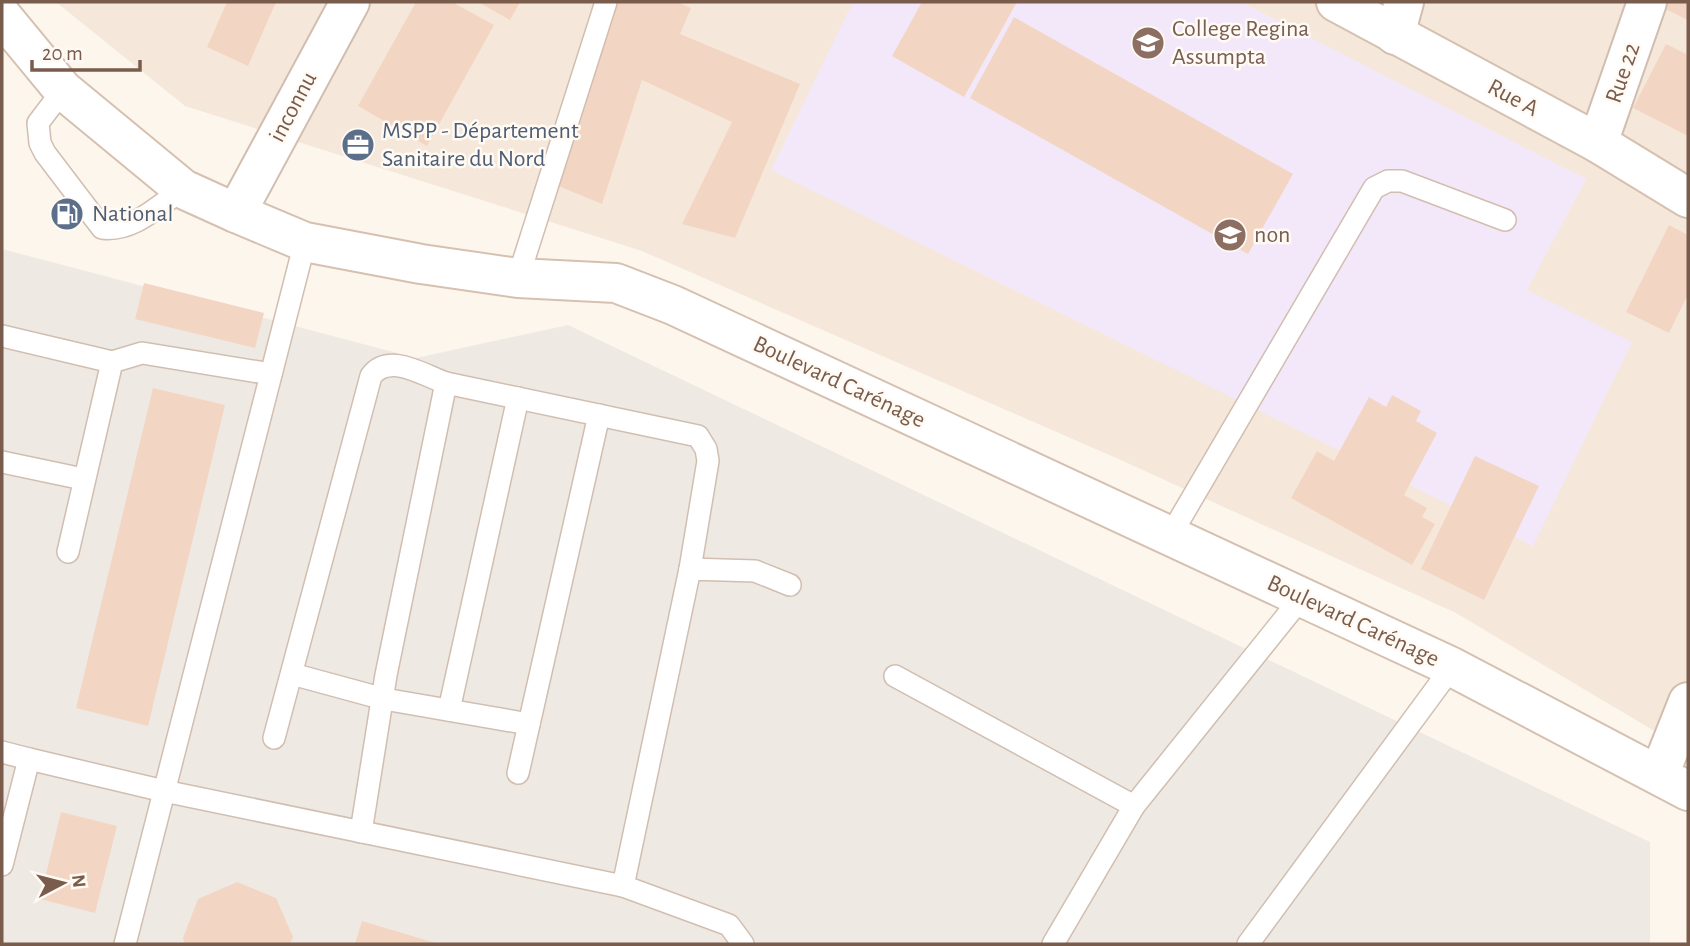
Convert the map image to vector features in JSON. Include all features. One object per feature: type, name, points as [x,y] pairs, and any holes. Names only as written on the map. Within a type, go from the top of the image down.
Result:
[{"type":"street","name":"inconnu","points":[[236,213],[350,2]]},
{"type":"street","name":"Rue A","points":[[1336,2],[1400,18],[1688,198]]},
{"type":"street","name":"Rue 22","points":[[1598,144],[1647,2]]},
{"type":"street","name":"Boulevard Carénage","points":[[2,16],[63,90],[183,189],[305,242],[421,264],[518,278],[615,283],[673,305],[1452,667],[1674,783]]},
{"type":"street","points":[[1674,783],[1688,702]]},
{"type":"lane","points":[[518,278],[606,2]]},
{"type":"lane","points":[[63,90],[38,123],[40,143],[102,228],[116,229],[130,225],[183,189]]},
{"type":"lane","points":[[1170,536],[1374,188],[1388,181],[1402,181],[1505,220]]},
{"type":"lane","points":[[125,944],[305,242]]},
{"type":"lane","points":[[2,336],[112,362],[142,353],[271,374]]},
{"type":"lane","points":[[68,552],[112,362]]},
{"type":"lane","points":[[275,738],[371,376],[378,366],[391,363],[446,383],[691,434],[702,441],[708,461],[690,569],[623,886]]},
{"type":"lane","points":[[361,832],[384,699],[446,383]]},
{"type":"lane","points":[[449,710],[518,398]]},
{"type":"lane","points":[[518,773],[599,415]]},
{"type":"lane","points":[[2,462],[83,479]]},
{"type":"lane","points":[[690,569],[755,571],[790,585]]},
{"type":"lane","points":[[1053,944],[1134,806],[1302,597]]},
{"type":"lane","points":[[1248,944],[1452,667]]},
{"type":"lane","points":[[292,674],[384,699],[529,724]]},
{"type":"lane","points":[[895,676],[1134,806]]},
{"type":"lane","points":[[2,752],[164,791],[623,886],[729,925],[743,944]]},
{"type":"lane","points":[[2,865],[29,758]]},
{"type":"shaded area","points":[[56,2],[1688,2],[1688,751],[1456,613],[1123,461],[642,251],[185,106]]},
{"type":"shaded area","name":"non","points":[[853,2],[1241,2],[1586,179],[1527,290],[1632,342],[1533,546],[771,170]]},
{"type":"shaded area","points":[[2,249],[416,358],[568,325],[1650,842],[1650,944],[2,944]]},
{"type":"building","points":[[227,2],[276,2],[248,66],[207,47]]},
{"type":"building","points":[[416,2],[452,2],[494,25],[427,146],[358,106]]},
{"type":"building","points":[[478,2],[520,2],[510,20]]},
{"type":"building","points":[[610,2],[677,2],[691,8],[680,34],[800,84],[735,238],[682,224],[732,122],[642,80],[602,204],[551,183]]},
{"type":"building","points":[[922,2],[1017,2],[964,97],[892,56]]},
{"type":"building","points":[[1651,2],[1688,2],[1688,20]]},
{"type":"building","points":[[1014,17],[1293,174],[1248,254],[970,98]]},
{"type":"building","points":[[1666,44],[1688,55],[1688,136],[1633,108]]},
{"type":"building","points":[[1669,225],[1688,235],[1688,294],[1669,333],[1626,312]]},
{"type":"building","points":[[144,283],[264,313],[255,348],[135,319]]},
{"type":"building","points":[[153,388],[225,405],[148,726],[76,708]]},
{"type":"building","points":[[1392,395],[1421,411],[1416,421],[1437,433],[1404,495],[1427,508],[1422,517],[1435,524],[1412,565],[1291,498],[1317,451],[1334,461],[1369,397],[1386,407]]},
{"type":"building","points":[[1475,456],[1539,486],[1484,600],[1421,569]]},
{"type":"building","points":[[61,812],[117,826],[95,913],[40,899]]},
{"type":"building","points":[[237,882],[276,898],[293,937],[290,944],[185,944],[183,938],[198,899]]},
{"type":"building","points":[[362,921],[439,944],[355,944]]},
{"type":"place","name":"College Regina Assumpta","points":[[1148,43]]},
{"type":"place","name":"MSPP - Département Sanitaire du Nord","points":[[358,145]]},
{"type":"place","name":"National","points":[[67,214]]},
{"type":"place","name":"non","points":[[1230,235]]}]
